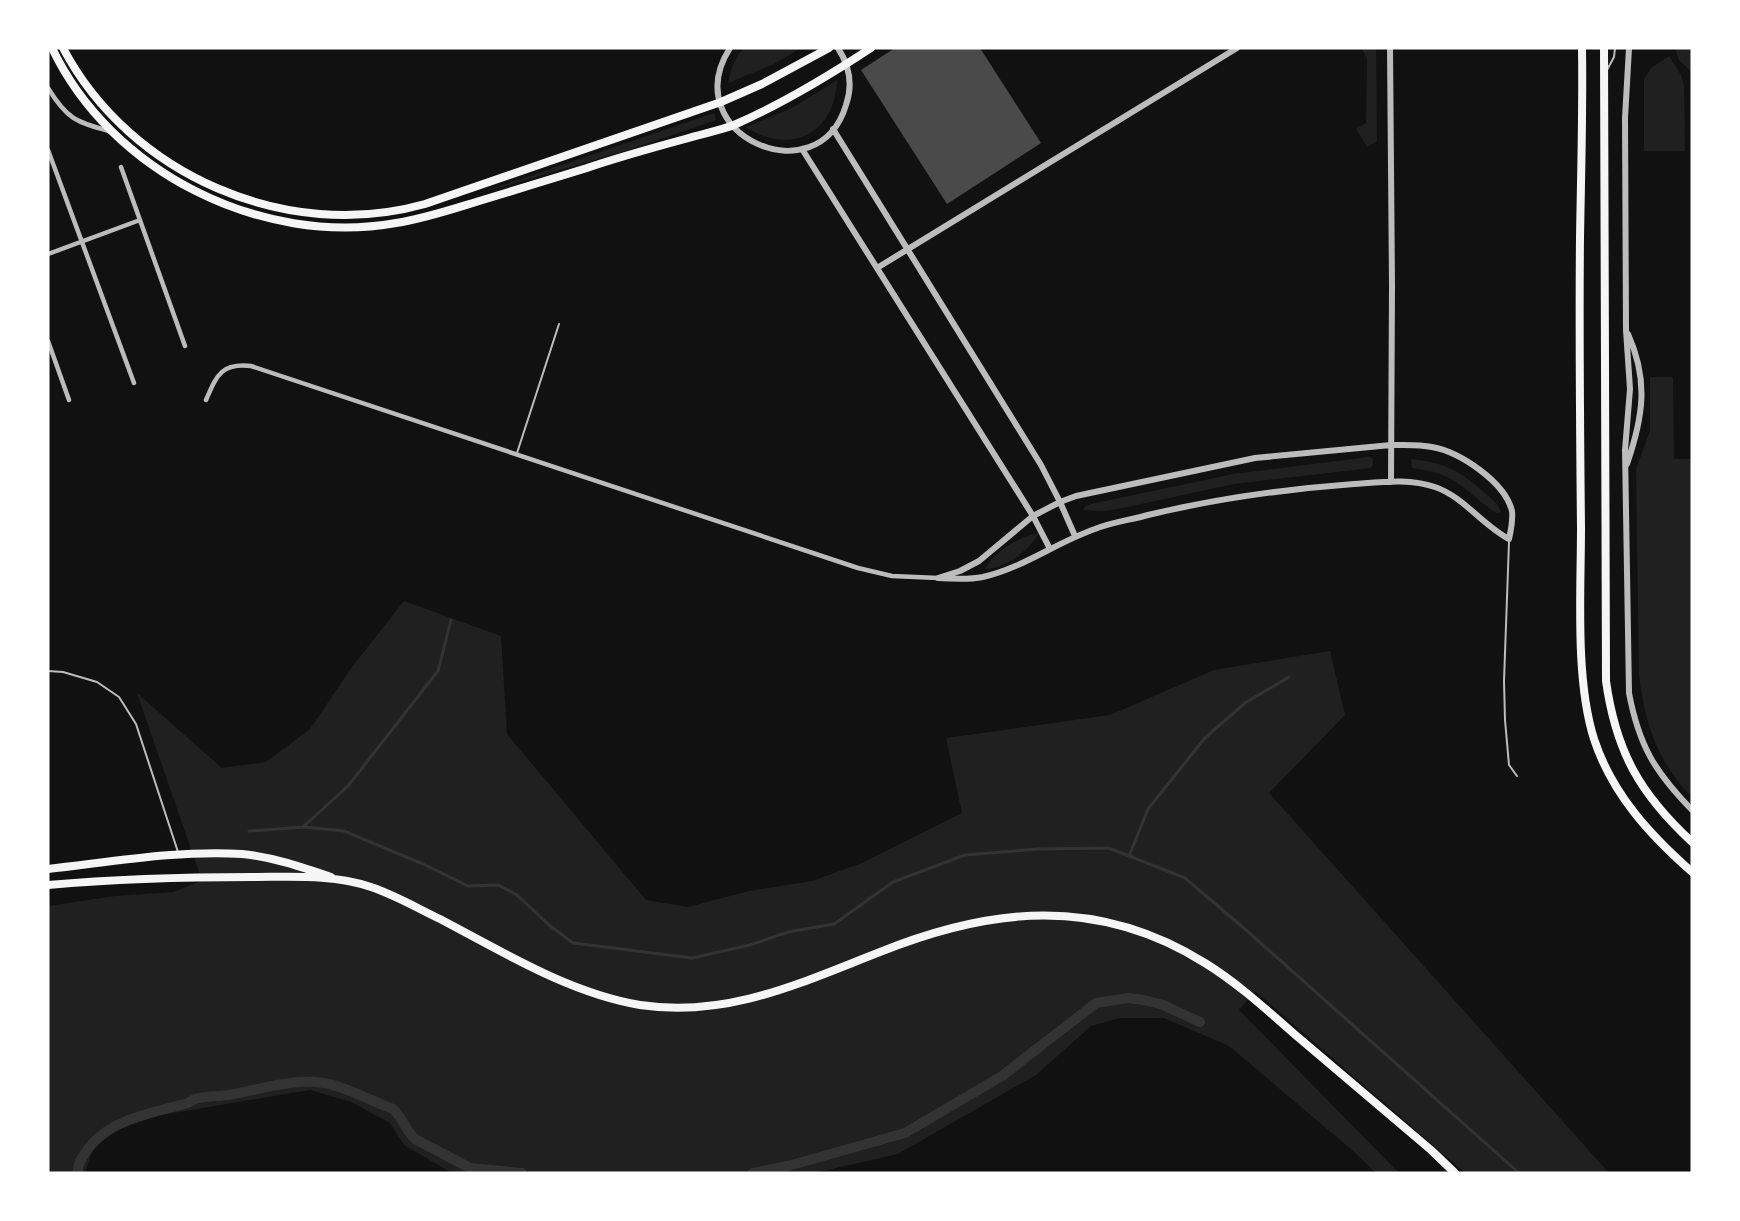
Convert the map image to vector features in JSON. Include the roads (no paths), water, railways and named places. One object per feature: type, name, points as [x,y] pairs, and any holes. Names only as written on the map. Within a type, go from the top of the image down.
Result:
[{"type":"main road","points":[[52,48],[60,65],[85,101],[111,131],[137,155],[166,175],[218,201],[264,217],[330,227],[395,224],[433,215],[732,125],[811,86],[871,48]]},
{"type":"main road","points":[[66,49],[91,91],[113,117],[159,157],[213,186],[241,197],[286,210],[324,215],[383,213],[425,204],[721,102],[762,84],[829,48]]},
{"type":"main road","points":[[1582,48],[1581,626],[1586,699],[1595,741],[1617,788],[1645,826],[1692,872]]},
{"type":"main road","points":[[1604,48],[1606,681],[1618,737],[1628,760],[1655,803],[1692,842]]},
{"type":"main road","points":[[48,869],[179,855],[242,854],[268,858],[369,886],[400,899],[579,988],[641,1005],[672,1007],[705,1008],[777,993],[901,943],[941,929],[975,921],[1008,916],[1049,914],[1125,926],[1167,942],[1205,963],[1241,988],[1455,1173]]},
{"type":"main road","points":[[48,885],[170,877],[298,877],[341,880]]},
{"type":"street","points":[[730,48],[720,71],[718,87],[721,102],[732,125],[743,137],[764,148],[787,151],[802,149],[814,144],[833,129],[840,120],[850,87],[846,64],[838,48]]},
{"type":"street","points":[[877,268],[1237,48]]},
{"type":"street","points":[[1390,48],[1391,482]]},
{"type":"street","points":[[1629,48],[1625,118],[1626,330],[1630,388],[1625,470],[1628,672],[1637,730],[1653,765],[1692,810]]},
{"type":"street","points":[[48,88],[65,113],[75,120],[111,131]]},
{"type":"street","points":[[48,105],[56,101]]},
{"type":"street","points":[[833,129],[1041,465],[1075,536]]},
{"type":"street","points":[[802,149],[1033,516],[1050,549]]},
{"type":"street","points":[[48,150],[134,383]]},
{"type":"street","points":[[121,167],[185,346]]},
{"type":"street","points":[[48,254],[140,220]]},
{"type":"street","points":[[1625,470],[1639,429],[1642,393],[1636,357],[1626,330]]},
{"type":"street","points":[[48,341],[69,400]]},
{"type":"street","points":[[206,400],[223,370],[235,364],[251,366],[858,568],[892,576],[938,578],[982,577],[1012,567],[1075,536],[1100,527],[1213,502],[1317,487],[1391,482],[1423,484],[1446,492],[1494,531],[1509,539],[1512,519],[1508,501],[1477,468],[1450,452],[1433,447],[1391,445],[1255,458],[1113,487],[1060,502],[1033,516],[979,561],[960,571],[938,578]]},
{"type":"lane","points":[[1605,73],[1614,57],[1614,48]]},
{"type":"lane","points":[[517,453],[560,324]]},
{"type":"lane","points":[[1509,539],[1504,710],[1509,765],[1516,776]]},
{"type":"lane","points":[[48,671],[63,672],[97,682],[119,697],[136,724],[179,855]]},
{"type":"waterway","points":[[304,826],[348,786],[438,671],[451,620]]},
{"type":"waterway","points":[[1129,856],[1148,809],[1205,738],[1245,703],[1289,677]]},
{"type":"waterway","points":[[249,831],[304,827],[344,831],[423,864],[468,886],[498,885],[517,895],[549,925],[573,943],[692,958],[750,945],[788,932],[834,924],[893,882],[965,855],[1038,849],[1109,848],[1185,878],[1519,1173]]},
{"type":"waterway","points":[[753,1173],[788,1166],[905,1133],[1002,1076],[1096,1003],[1128,998],[1144,1000],[1163,1005],[1200,1022]]},
{"type":"waterway","points":[[78,1173],[81,1160],[95,1141],[106,1132],[132,1119],[202,1097],[228,1095],[300,1082],[324,1083],[341,1087],[393,1109],[415,1139],[470,1168],[522,1173]]}]
